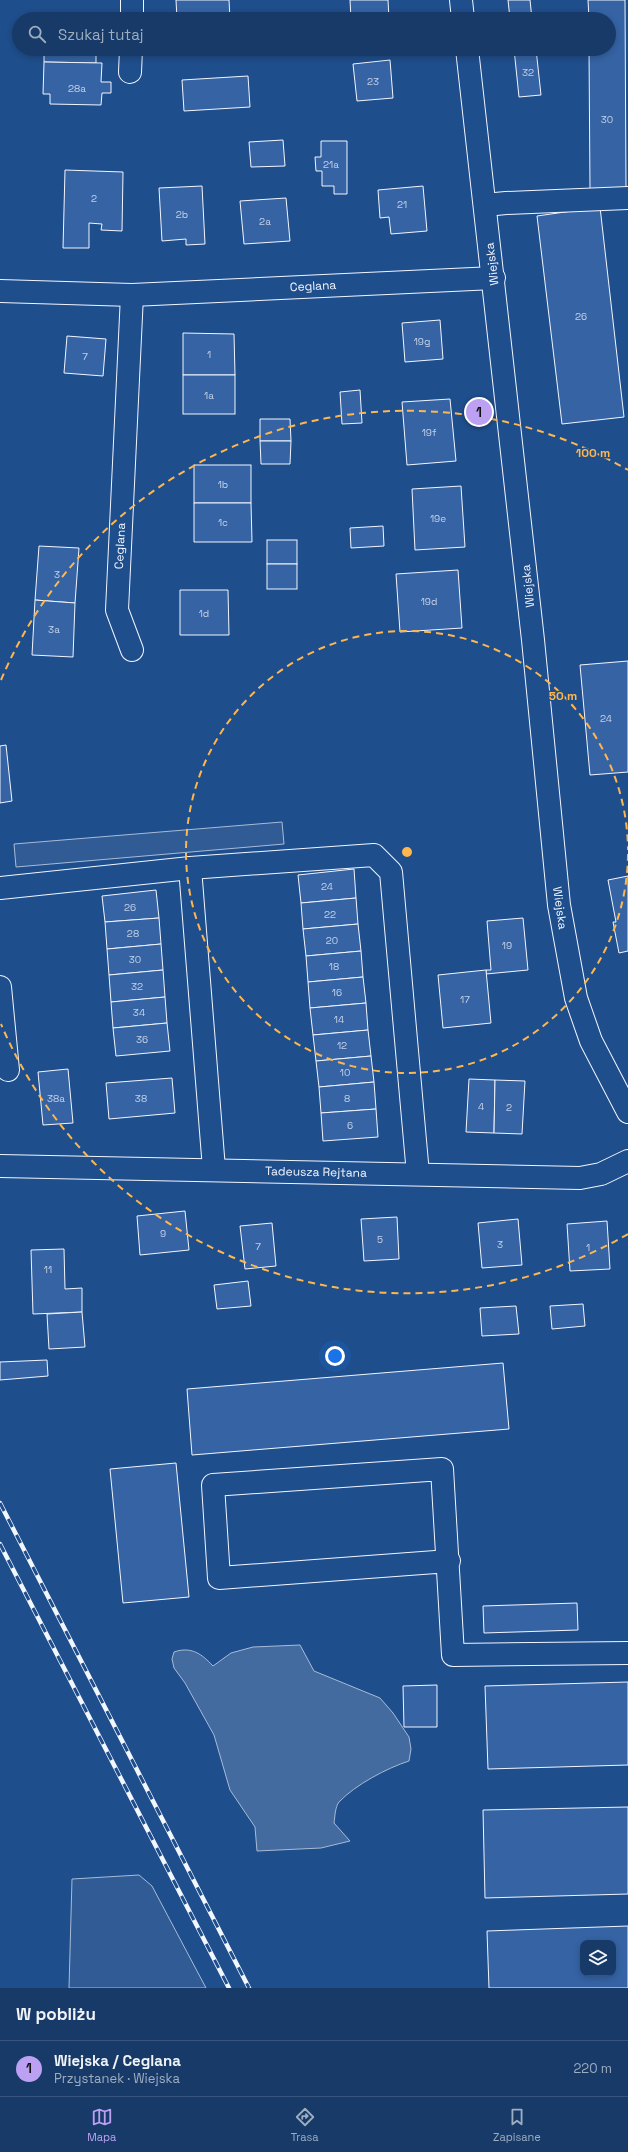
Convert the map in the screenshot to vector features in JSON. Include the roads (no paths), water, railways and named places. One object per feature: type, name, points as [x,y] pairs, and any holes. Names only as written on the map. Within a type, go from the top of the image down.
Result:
[{"type":"street","points":[[132,0],[132,12]]},
{"type":"street","points":[[461,0],[462,12]]},
{"type":"street","points":[[130,72],[131,56]]},
{"type":"street","name":"Wiejska","points":[[468,56],[533,632],[558,906],[576,998],[592,1041],[628,1112]]},
{"type":"street","points":[[485,205],[628,198]]},
{"type":"street","name":"Ceglana","points":[[0,291],[132,295],[494,278]]},
{"type":"street","name":"Ceglana","points":[[132,295],[117,610],[132,650]]},
{"type":"street","points":[[0,888],[190,868],[374,855],[391,872],[418,1174]]},
{"type":"street","points":[[190,868],[214,1169]]},
{"type":"street","points":[[0,987],[8,1070]]},
{"type":"street","name":"Tadeusza Rejtana","points":[[0,1166],[214,1169],[580,1178],[601,1174],[628,1161]]},
{"type":"street","points":[[449,1561],[219,1578],[213,1485],[442,1469],[449,1561],[453,1655],[628,1653]]},
{"type":"railway","points":[[0,1503],[249,1988]]},
{"type":"railway","points":[[0,1544],[229,1988]]},
{"type":"place","name":"Wiejska / Ceglana","points":[[479,412]]}]
